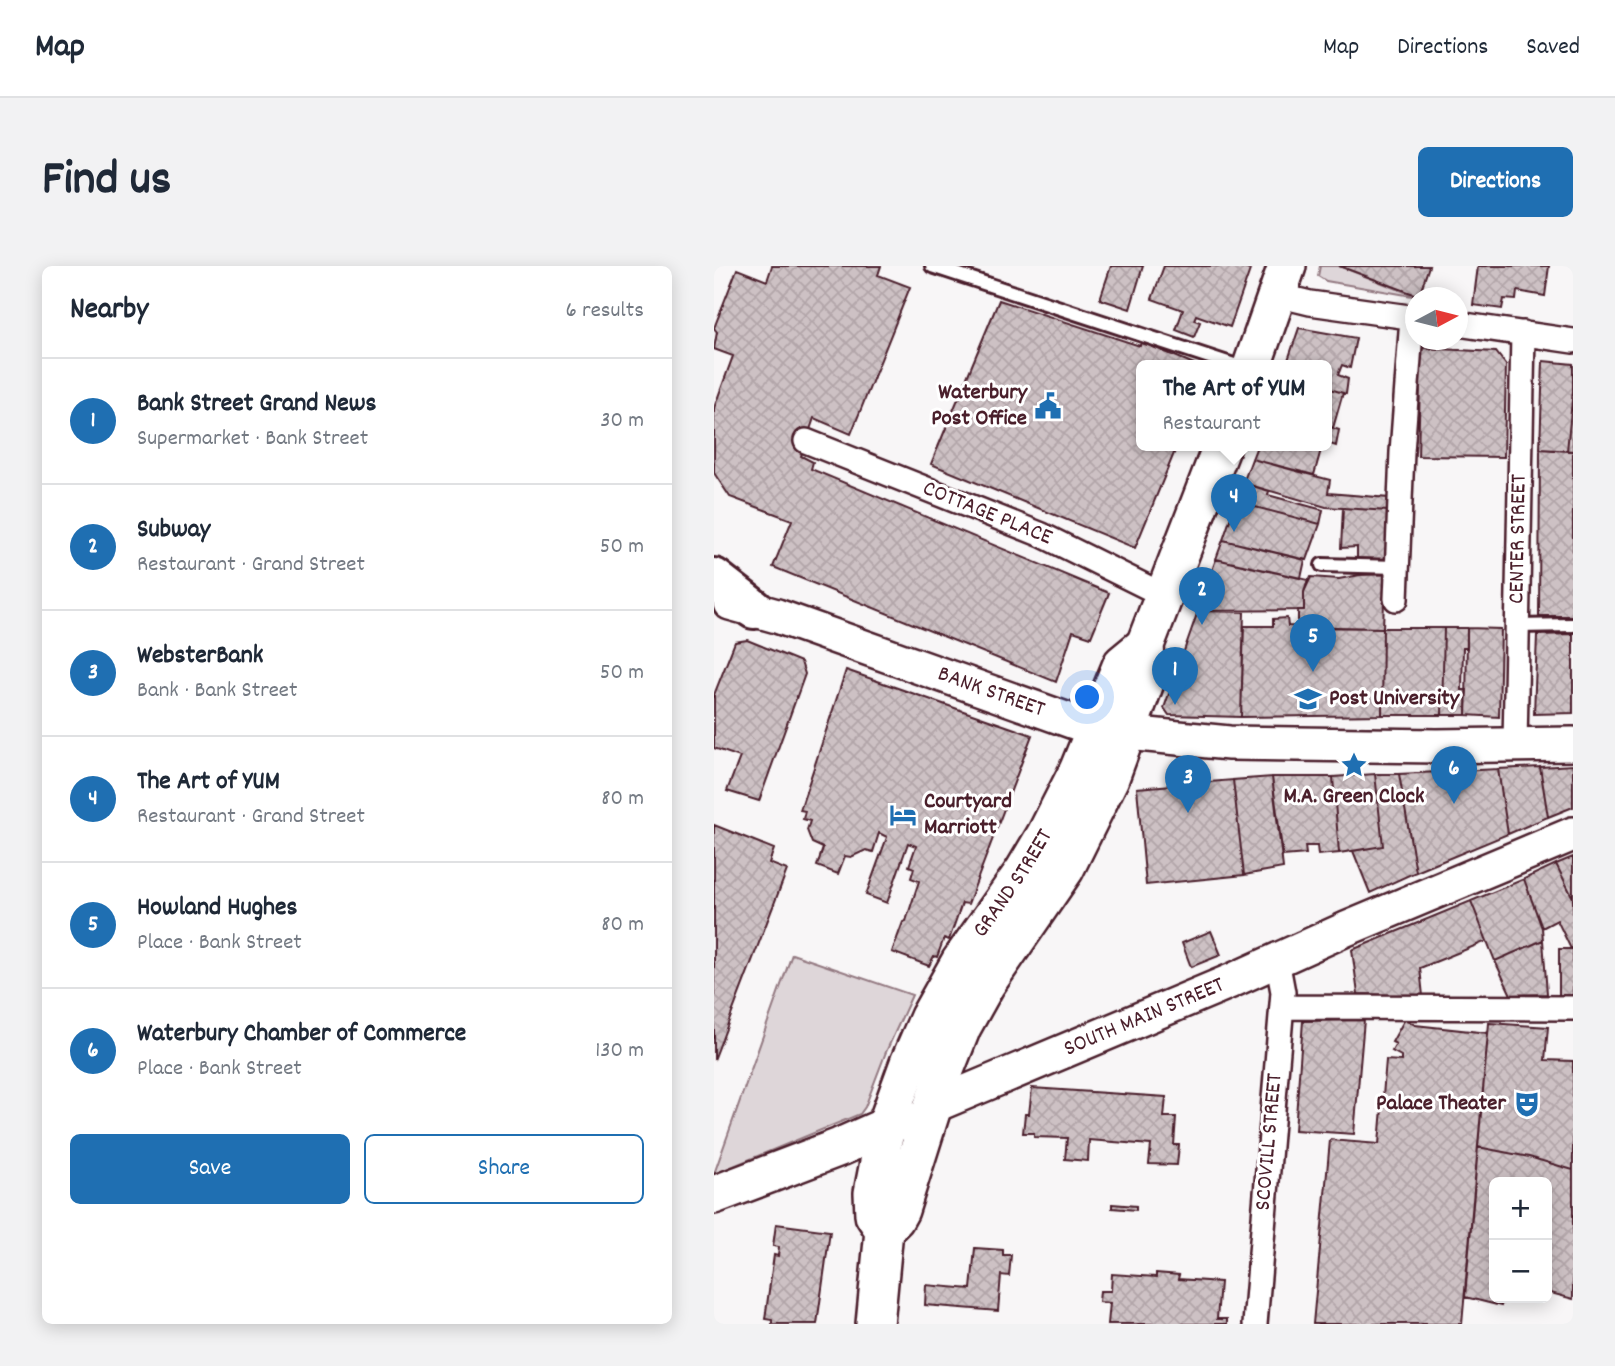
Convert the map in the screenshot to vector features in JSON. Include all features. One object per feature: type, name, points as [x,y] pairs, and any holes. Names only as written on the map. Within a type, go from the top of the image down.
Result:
[{"type":"highway","points":[[715,584],[754,609]]},
{"type":"main road","points":[[1254,360],[1282,281]]},
{"type":"main road","name":"GRAND STREET","points":[[1112,730],[1110,778],[1079,843],[1054,886],[971,1010],[948,1059],[900,1210],[884,1230],[874,1215],[872,1203],[875,1175],[886,1126],[909,1063],[960,962],[1024,871],[1078,771],[1112,730],[1148,672],[1145,645],[1220,451]]},
{"type":"main road","name":"BANK STREET","points":[[754,609],[1074,722],[1112,730],[1240,744],[1573,744]]},
{"type":"main road","name":"SOUTH MAIN STREET","points":[[714,1195],[886,1126],[1573,834]]},
{"type":"main road","points":[[875,1324],[884,1230]]},
{"type":"street","points":[[1282,281],[1310,303],[1405,317]]},
{"type":"street","points":[[1468,325],[1573,341]]},
{"type":"street","name":"CENTER STREET","points":[[1515,744],[1523,333]]},
{"type":"street","points":[[1396,599],[1402,452],[1411,350]]},
{"type":"street","name":"COTTAGE PLACE","points":[[806,441],[1042,535],[1165,596]]},
{"type":"street","name":"SCOVILL STREET","points":[[1255,1324],[1282,1007],[1283,986],[1277,960]]},
{"type":"street","points":[[1282,1007],[1573,1008]]},
{"type":"lane","points":[[932,266],[1219,360]]},
{"type":"lane","points":[[1322,565],[1397,567]]},
{"type":"lane","points":[[1517,625],[1573,625]]},
{"type":"shaded area","points":[[1320,266],[1339,266],[1405,292],[1405,295],[1326,281],[1318,276]]},
{"type":"shaded area","points":[[792,954],[912,995],[860,1114],[714,1174]]},
{"type":"building","points":[[772,266],[881,266],[878,275],[910,287],[851,434],[814,418],[801,456],[813,462],[811,469],[1109,593],[1091,637],[1073,631],[1056,682],[773,567],[792,520],[730,497],[714,473],[714,408],[733,356],[714,349],[717,332],[714,328],[737,269],[767,281]]},
{"type":"building","points":[[1111,266],[1143,266],[1130,309],[1100,299]]},
{"type":"building","points":[[1164,266],[1238,266],[1250,270],[1230,327],[1196,315],[1194,320],[1200,322],[1194,337],[1176,330],[1183,310],[1152,299]]},
{"type":"building","points":[[1339,266],[1429,266],[1422,287],[1405,287],[1405,291]]},
{"type":"building","points":[[1478,266],[1549,266],[1545,296],[1517,291],[1516,300],[1504,299],[1502,309],[1473,305]]},
{"type":"building","name":"Waterbury Post Office","points":[[999,300],[1140,346],[1141,342],[1184,360],[1136,360],[1136,451],[1175,451],[1135,548],[931,464]]},
{"type":"building","points":[[1299,328],[1356,338],[1350,368],[1342,365],[1338,375],[1348,379],[1346,394],[1332,390],[1332,360],[1288,360]]},
{"type":"building","points":[[1421,350],[1496,352],[1506,365],[1504,457],[1418,456]]},
{"type":"building","points":[[1543,361],[1573,364],[1567,451],[1540,449]]},
{"type":"building","points":[[1332,390],[1343,393],[1332,428]]},
{"type":"building","points":[[1573,390],[1573,451],[1567,451]]},
{"type":"building","points":[[1332,428],[1339,430],[1336,446],[1332,445]]},
{"type":"building","points":[[1540,449],[1573,451],[1573,616],[1539,616]]},
{"type":"building","points":[[1255,451],[1321,451],[1314,475],[1252,459]]},
{"type":"building","points":[[1252,459],[1330,480],[1328,493],[1389,498],[1388,511],[1326,507],[1243,483]]},
{"type":"building","points":[[1243,483],[1269,491],[1268,495],[1323,510],[1320,524],[1236,502]]},
{"type":"building","points":[[1236,502],[1320,524],[1307,560],[1223,540]]},
{"type":"building","points":[[1343,508],[1388,511],[1387,560],[1357,561],[1357,547],[1341,548]]},
{"type":"building","points":[[1223,540],[1305,560],[1301,578],[1216,559]]},
{"type":"building","points":[[1216,559],[1308,580],[1304,592],[1304,610],[1198,611]]},
{"type":"building","points":[[1385,574],[1383,628],[1298,627],[1298,610],[1304,610],[1304,592],[1311,577],[1339,579]]},
{"type":"building","points":[[1198,611],[1244,612],[1241,717],[1169,715],[1164,708]]},
{"type":"building","points":[[1287,618],[1288,626],[1383,628],[1382,715],[1241,717],[1244,626],[1273,626],[1273,619]]},
{"type":"building","points":[[1383,628],[1444,628],[1442,715],[1382,715]]},
{"type":"building","points":[[1444,628],[1467,628],[1467,648],[1463,648],[1462,690],[1467,690],[1466,715],[1442,715]]},
{"type":"building","points":[[1467,628],[1501,629],[1499,717],[1466,715]]},
{"type":"building","points":[[1573,634],[1573,713],[1534,714],[1537,635]]},
{"type":"building","points":[[747,640],[801,662],[805,674],[759,801],[727,791],[740,757],[714,748],[714,695],[735,642]]},
{"type":"building","name":"Courtyard Marriott","points":[[846,670],[1032,735],[968,904],[962,903],[949,940],[944,938],[937,957],[934,956],[929,966],[892,952],[919,881],[911,878],[914,868],[909,866],[916,846],[908,843],[887,903],[866,895],[887,837],[879,833],[873,852],[866,850],[851,857],[845,856],[838,874],[817,866],[823,848],[812,843],[807,830],[810,821],[803,819],[805,811],[800,810]]},
{"type":"building","points":[[1573,765],[1573,807],[1548,817],[1540,767]]},
{"type":"building","points":[[1540,767],[1548,817],[1508,834],[1498,769]]},
{"type":"building","points":[[1498,769],[1508,834],[1416,872],[1399,774]]},
{"type":"building","points":[[1375,774],[1383,846],[1339,853],[1333,777]]},
{"type":"building","points":[[1375,774],[1399,774],[1416,872],[1370,893],[1353,851],[1383,846]]},
{"type":"building","points":[[1272,777],[1333,777],[1339,853],[1318,855],[1317,846],[1305,846],[1306,854],[1283,856]]},
{"type":"building","points":[[1272,777],[1283,868],[1244,875],[1233,780]]},
{"type":"building","points":[[1233,780],[1244,875],[1146,885],[1137,788]]},
{"type":"building","points":[[714,825],[774,849],[769,863],[787,870],[714,1060]]},
{"type":"building","points":[[1573,857],[1573,898],[1556,864]]},
{"type":"building","points":[[1556,864],[1573,898],[1571,949],[1557,920],[1542,928],[1524,879]]},
{"type":"building","points":[[1524,879],[1542,928],[1543,940],[1495,961],[1471,901]]},
{"type":"building","points":[[1471,901],[1487,941],[1420,968],[1423,996],[1358,994],[1352,950]]},
{"type":"building","points":[[1211,931],[1221,955],[1191,967],[1182,943]]},
{"type":"building","points":[[1543,940],[1547,994],[1511,995],[1495,961]]},
{"type":"building","points":[[1559,949],[1573,949],[1573,998],[1559,998]]},
{"type":"building","points":[[1405,1019],[1415,1025],[1488,1033],[1462,1324],[1313,1324],[1330,1140],[1379,1144],[1386,1060],[1401,1061],[1401,1056],[1392,1051],[1396,1044],[1392,1042]]},
{"type":"building","points":[[1364,1020],[1354,1134],[1295,1130],[1303,1021]]},
{"type":"building","name":"Palace Theater","points":[[1489,1023],[1548,1027],[1545,1060],[1573,1061],[1573,1170],[1529,1157],[1478,1147]]},
{"type":"building","points":[[1032,1088],[1166,1097],[1164,1117],[1176,1117],[1174,1145],[1179,1145],[1177,1165],[1149,1164],[1151,1145],[1089,1140],[1088,1161],[1065,1159],[1067,1138],[1034,1137],[1034,1133],[1023,1133],[1025,1114],[1029,1114]]},
{"type":"building","points":[[1478,1147],[1529,1157],[1573,1170],[1573,1299],[1552,1293],[1552,1177],[1489,1177],[1489,1303],[1465,1297]]},
{"type":"building","points":[[1112,1204],[1136,1206],[1136,1210],[1112,1208]]},
{"type":"building","points":[[776,1224],[830,1231],[817,1324],[772,1324],[772,1320],[765,1319],[774,1255],[778,1256],[779,1247],[773,1246]]},
{"type":"building","points":[[975,1248],[1003,1250],[1003,1255],[1011,1255],[1009,1276],[1001,1275],[998,1311],[925,1305],[926,1285],[971,1289]]},
{"type":"building","points":[[1156,1273],[1179,1275],[1178,1279],[1220,1282],[1217,1319],[1227,1319],[1227,1324],[1108,1324],[1110,1303],[1099,1302],[1100,1291],[1111,1291],[1112,1274],[1156,1277]]},
{"type":"place","name":"Waterbury Post Office","points":[[1048,406]]},
{"type":"place","name":"The Art of YUM","points":[[1234,532]]},
{"type":"place","name":"Subway","points":[[1202,625]]},
{"type":"place","name":"Howland Hughes","points":[[1313,672]]},
{"type":"place","name":"Post University","points":[[1308,699]]},
{"type":"place","name":"Bank Street Grand News","points":[[1175,705]]},
{"type":"place","name":"M.A. Green Clock","points":[[1354,765]]},
{"type":"place","name":"Waterbury Chamber of Commerce","points":[[1454,804]]},
{"type":"place","name":"WebsterBank","points":[[1188,813]]},
{"type":"place","name":"Courtyard Marriott","points":[[903,815]]},
{"type":"place","name":"Palace Theater","points":[[1527,1104]]}]
